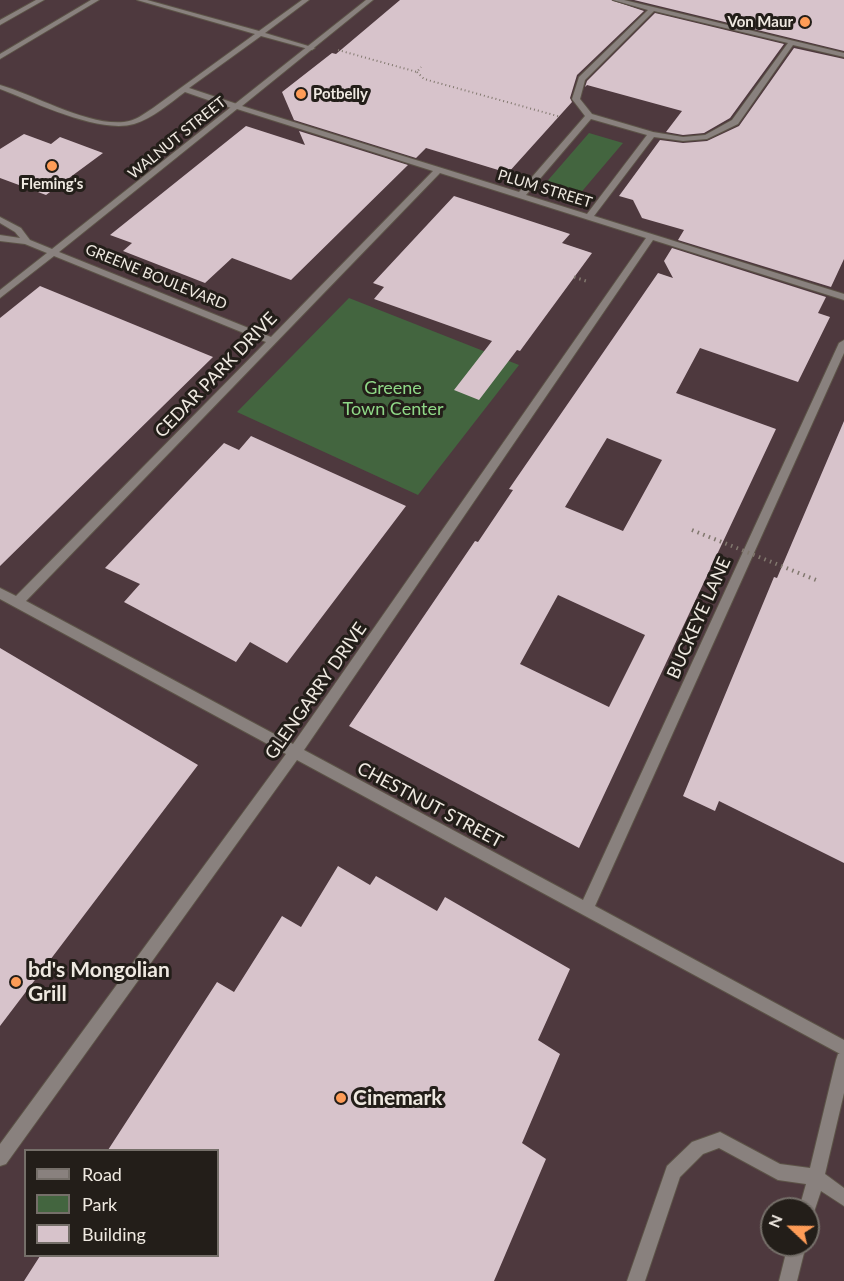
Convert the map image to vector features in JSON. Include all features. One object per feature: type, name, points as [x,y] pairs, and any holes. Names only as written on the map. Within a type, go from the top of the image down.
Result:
[{"type":"street","points":[[0,23],[40,0]]},
{"type":"street","points":[[0,57],[96,0]]},
{"type":"street","points":[[140,0],[260,34],[314,46]]},
{"type":"street","points":[[0,87],[105,124],[125,124],[143,117],[184,89],[306,0]]},
{"type":"street","name":"WALNUT STREET","points":[[0,295],[370,0]]},
{"type":"street","points":[[616,0],[844,55]]},
{"type":"street","points":[[653,9],[582,79],[576,99],[589,116],[651,134],[683,138],[707,137],[735,122],[792,42]]},
{"type":"street","name":"PLUM STREET","points":[[184,89],[844,297]]},
{"type":"street","points":[[0,98],[11,91]]},
{"type":"street","points":[[520,196],[589,116]]},
{"type":"street","points":[[589,217],[651,134]]},
{"type":"street","name":"CEDAR PARK DRIVE","points":[[17,603],[439,170]]},
{"type":"street","name":"GREENE BOULEVARD","points":[[0,220],[18,230],[27,242]]},
{"type":"street","name":"GLENGARRY DRIVE","points":[[0,1158],[296,752],[651,237]]},
{"type":"street","name":"GREENE BOULEVARD","points":[[0,238],[27,242],[273,341]]},
{"type":"street","name":"BUCKEYE LANE","points":[[586,909],[844,343]]},
{"type":"street","name":"CHESTNUT STREET","points":[[0,593],[844,1047]]},
{"type":"street","points":[[810,1197],[844,1060]]},
{"type":"street","points":[[636,1281],[673,1172],[698,1148],[720,1140],[778,1172],[816,1177],[844,1198]]},
{"type":"street","points":[[788,1281],[794,1257]]},
{"type":"path","points":[[314,46],[417,72],[424,79],[583,123]]},
{"type":"path","points":[[417,72],[421,67]]},
{"type":"path","points":[[574,277],[586,281]]},
{"type":"path","points":[[692,530],[816,579]]},
{"type":"shaded area","points":[[0,0],[844,0],[844,1281],[0,1281]]},
{"type":"green space","points":[[589,133],[623,143],[578,196],[543,186]]},
{"type":"green space","name":"Greene Town Center","points":[[349,298],[519,365],[418,495],[237,412]]},
{"type":"building","points":[[400,0],[611,0],[644,11],[577,75],[570,98],[572,102],[508,173],[426,148],[416,158],[294,120],[282,92],[332,53],[336,54]]},
{"type":"building","points":[[634,0],[844,0],[844,51]]},
{"type":"building","points":[[655,13],[784,44],[730,118],[704,133],[683,135],[666,132],[682,111],[587,85],[585,87],[587,81]]},
{"type":"building","points":[[794,48],[844,59],[844,259],[831,287],[678,240],[684,230],[642,218],[633,200],[619,196],[660,140],[683,143],[707,141],[739,126]]},
{"type":"building","points":[[246,126],[305,145],[299,131],[408,165],[291,280],[232,258],[205,283],[123,251],[132,243],[110,235]]},
{"type":"building","name":"Fleming's","points":[[24,134],[51,144],[60,137],[103,153],[46,195],[0,178],[0,149]]},
{"type":"building","points":[[454,196],[570,234],[562,243],[592,253],[520,351],[517,350],[479,400],[454,390],[492,341],[374,299],[384,287],[373,283]]},
{"type":"building","points":[[672,248],[826,297],[818,313],[830,317],[798,382],[700,348],[676,393],[776,429],[579,848],[349,726],[475,541],[478,542],[513,490],[509,489],[658,273],[673,278],[664,261]],"holes":[[[607,438],[662,460],[623,531],[565,507]],[[558,595],[645,635],[609,707],[520,664]]]},
{"type":"building","points":[[40,286],[213,357],[0,566],[0,318]]},
{"type":"building","points":[[844,421],[844,863],[719,801],[715,811],[683,796],[774,577],[777,578]]},
{"type":"building","points":[[251,436],[406,506],[287,663],[250,642],[236,662],[124,602],[140,584],[105,568],[224,443],[239,450]]},
{"type":"building","points":[[0,648],[198,765],[0,1026]]},
{"type":"building","name":"Cinemark","points":[[338,866],[370,885],[376,876],[437,911],[445,897],[570,969],[538,1040],[560,1054],[522,1143],[546,1159],[494,1281],[24,1281],[39,1257],[219,1257],[219,1149],[109,1149],[217,982],[234,992],[282,916],[301,927]]},
{"type":"place","name":"Von Maur","points":[[805,22]]},
{"type":"place","name":"Potbelly","points":[[301,94]]},
{"type":"place","name":"Fleming's","points":[[52,166]]},
{"type":"place","name":"bd's Mongolian Grill","points":[[16,982]]},
{"type":"place","name":"Cinemark","points":[[341,1098]]}]
